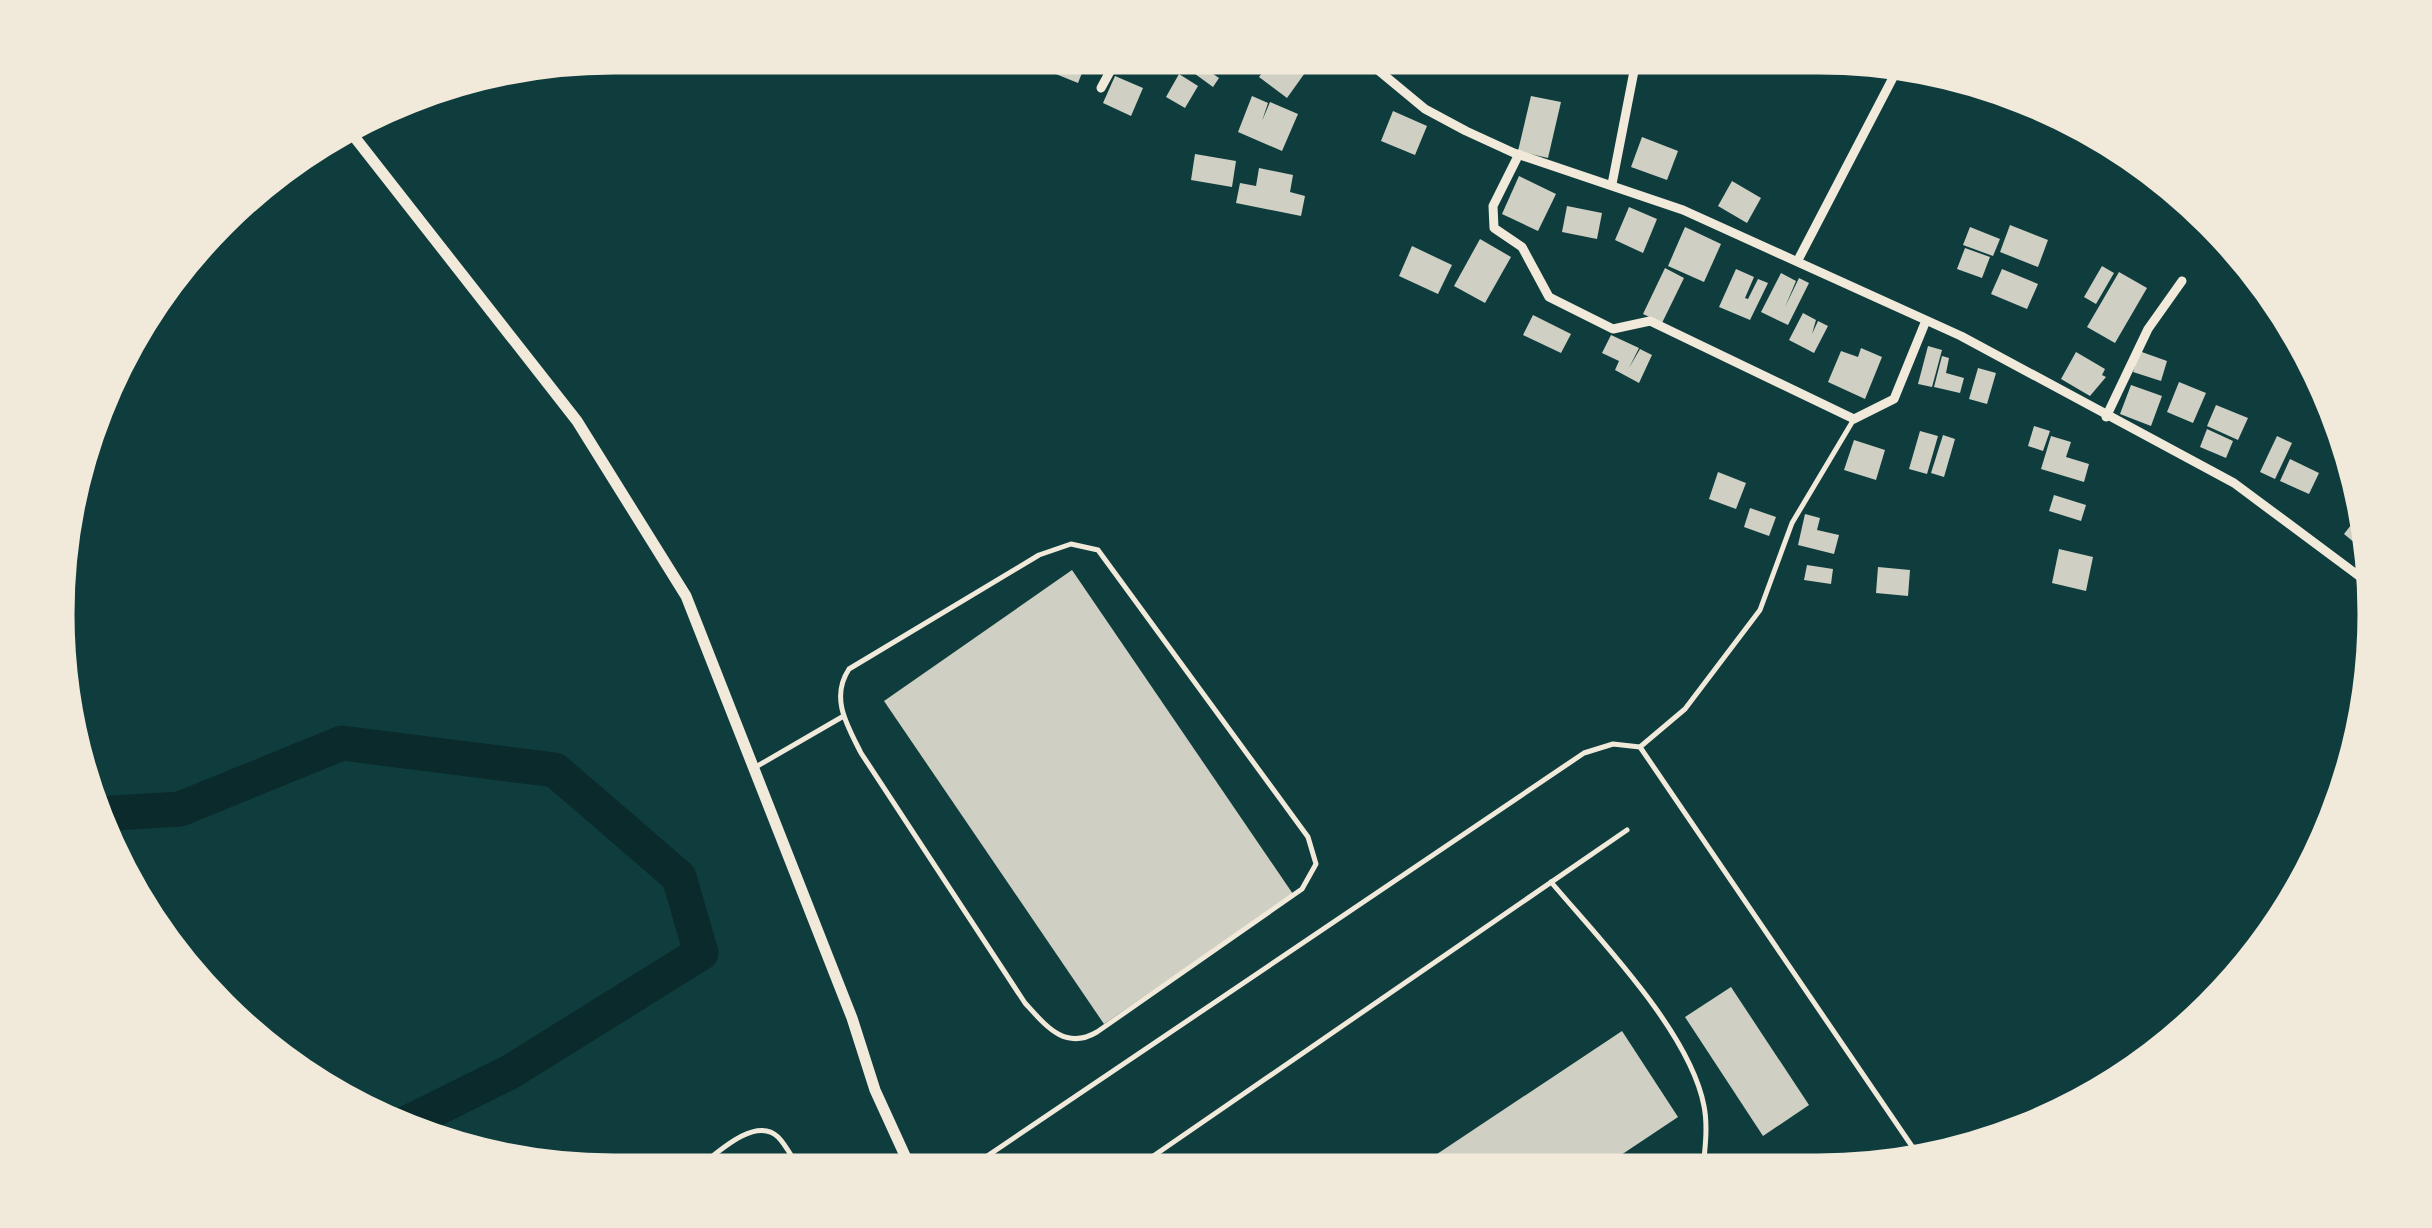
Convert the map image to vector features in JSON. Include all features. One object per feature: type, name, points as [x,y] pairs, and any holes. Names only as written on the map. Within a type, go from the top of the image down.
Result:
[{"type":"street","points":[[1101,88],[1110,72]]},
{"type":"street","points":[[1380,72],[1425,109],[1519,154],[1612,184],[1798,260],[1925,323],[1961,336],[2234,483],[2358,575]]},
{"type":"street","points":[[1612,184],[1633,72]]},
{"type":"street","points":[[1798,260],[1893,78]]},
{"type":"street","points":[[356,138],[578,420],[686,596],[852,1018],[875,1090],[905,1156]]},
{"type":"street","points":[[1519,154],[1493,206],[1494,228],[1533,262],[1540,286],[1550,297],[1613,328],[1650,321],[1854,419],[1894,399],[1925,323]]},
{"type":"street","points":[[2106,417],[2148,330],[2182,281]]},
{"type":"lane","points":[[988,1156],[1584,753],[1613,744],[1640,747],[1685,709],[1760,610],[1792,523],[1854,419]]},
{"type":"lane","points":[[1071,544],[1098,550],[1308,837],[1316,864],[1302,890],[1097,1032],[1084,1039],[1069,1040],[1051,1032],[1026,1003],[842,717],[840,682],[849,668],[1039,555],[1071,544]]},
{"type":"lane","points":[[752,769],[842,717]]},
{"type":"lane","points":[[1640,747],[1912,1147]]},
{"type":"lane","points":[[1153,1156],[1627,830]]},
{"type":"lane","points":[[1551,882],[1638,986],[1692,1066],[1704,1108],[1703,1156]]},
{"type":"lane","points":[[715,1156],[751,1130],[765,1129],[776,1135],[790,1156]]},
{"type":"building","points":[[1051,72],[1082,72],[1078,83]]},
{"type":"building","points":[[1192,72],[1210,72],[1219,78],[1213,87]]},
{"type":"building","points":[[1263,72],[1306,72],[1287,98],[1259,77]]},
{"type":"building","points":[[1179,74],[1198,86],[1185,108],[1166,97]]},
{"type":"building","points":[[1115,76],[1143,88],[1131,116],[1103,103]]},
{"type":"building","points":[[1252,96],[1268,103],[1262,121],[1270,102],[1298,114],[1282,151],[1238,132]]},
{"type":"building","points":[[1531,96],[1561,102],[1548,158],[1518,151]]},
{"type":"building","points":[[1393,111],[1427,126],[1415,155],[1381,141]]},
{"type":"building","points":[[1642,137],[1678,151],[1667,180],[1631,167]]},
{"type":"building","points":[[1195,154],[1236,161],[1232,187],[1191,180]]},
{"type":"building","points":[[1259,168],[1293,175],[1290,192],[1305,196],[1301,216],[1236,203],[1240,183],[1256,186]]},
{"type":"building","points":[[1519,176],[1556,194],[1538,231],[1502,214]]},
{"type":"building","points":[[1732,181],[1761,198],[1747,223],[1718,206]]},
{"type":"building","points":[[1567,206],[1602,213],[1597,239],[1562,232]]},
{"type":"building","points":[[1629,207],[1657,219],[1643,253],[1615,240]]},
{"type":"building","points":[[2010,225],[2048,240],[2038,267],[2000,252]]},
{"type":"building","points":[[1685,227],[1721,244],[1704,282],[1668,266]]},
{"type":"building","points":[[1970,227],[2000,239],[1993,256],[1963,245]]},
{"type":"building","points":[[1480,239],[1511,257],[1485,303],[1454,286]]},
{"type":"building","points":[[1412,246],[1452,265],[1438,294],[1399,276]]},
{"type":"building","points":[[1965,248],[1990,257],[1982,278],[1957,269]]},
{"type":"building","points":[[2102,266],[2114,273],[2096,304],[2084,297]]},
{"type":"building","points":[[1665,268],[1684,278],[1662,323],[1643,314]]},
{"type":"building","points":[[1736,269],[1754,277],[1745,298],[1748,299],[1758,279],[1768,283],[1750,320],[1719,307]]},
{"type":"building","points":[[2002,269],[2038,284],[2027,309],[1991,294]]},
{"type":"building","points":[[2119,272],[2147,288],[2115,343],[2087,327]]},
{"type":"building","points":[[1781,273],[1796,281],[1785,307],[1799,278],[1809,283],[1788,325],[1761,312]]},
{"type":"building","points":[[1803,313],[1816,320],[1812,334],[1818,321],[1828,326],[1814,353],[1789,340]]},
{"type":"building","points":[[1533,315],[1571,334],[1561,353],[1523,335]]},
{"type":"building","points":[[1611,335],[1639,348],[1629,368],[1640,349],[1652,355],[1639,383],[1615,370],[1619,361],[1602,353]]},
{"type":"building","points":[[1928,346],[1942,350],[1932,387],[1918,384]]},
{"type":"building","points":[[1861,348],[1882,357],[1865,399],[1828,382],[1841,351],[1858,357]]},
{"type":"building","points":[[2139,351],[2167,361],[2161,381],[2133,372]]},
{"type":"building","points":[[2076,352],[2105,369],[2102,375],[2106,377],[2090,396],[2061,379]]},
{"type":"building","points":[[1942,356],[1949,358],[1946,373],[1964,378],[1960,393],[1934,387]]},
{"type":"building","points":[[1978,368],[1996,373],[1987,404],[1969,399]]},
{"type":"building","points":[[2179,382],[2206,393],[2193,423],[2167,412]]},
{"type":"building","points":[[2131,385],[2162,396],[2151,426],[2120,414]]},
{"type":"building","points":[[2216,405],[2248,418],[2238,440],[2207,426]]},
{"type":"building","points":[[2034,426],[2050,431],[2043,451],[2028,446]]},
{"type":"building","points":[[2207,429],[2233,441],[2226,458],[2200,447]]},
{"type":"building","points":[[1920,431],[1938,436],[1927,474],[1909,469]]},
{"type":"building","points":[[1943,435],[1955,439],[1944,477],[1931,473]]},
{"type":"building","points":[[2051,436],[2071,442],[2066,457],[2089,464],[2084,482],[2041,469]]},
{"type":"building","points":[[2277,436],[2292,443],[2275,479],[2260,472]]},
{"type":"building","points":[[1854,440],[1885,450],[1876,480],[1844,470]]},
{"type":"building","points":[[2290,459],[2319,473],[2309,494],[2280,481]]},
{"type":"building","points":[[1718,472],[1746,483],[1736,509],[1709,499]]},
{"type":"building","points":[[2054,495],[2086,505],[2081,521],[2049,511]]},
{"type":"building","points":[[1750,508],[1776,517],[1769,536],[1744,527]]},
{"type":"building","points":[[1805,514],[1820,518],[1817,530],[1839,535],[1834,554],[1798,545]]},
{"type":"building","points":[[2352,524],[2355,543],[2344,534]]},
{"type":"building","points":[[2059,549],[2093,557],[2086,591],[2052,583]]},
{"type":"building","points":[[1807,565],[1833,569],[1831,584],[1804,580]]},
{"type":"building","points":[[1878,567],[1910,570],[1908,596],[1876,593]]},
{"type":"building","points":[[1072,570],[1293,894],[1104,1024],[884,701]]},
{"type":"building","points":[[1731,987],[1809,1105],[1763,1136],[1685,1017]]},
{"type":"building","points":[[1622,1031],[1678,1117],[1620,1156],[1434,1156]]},
{"type":"waterway","points":[[111,813],[180,809],[342,743],[555,770],[679,877],[701,953],[510,1072],[417,1118]]}]
